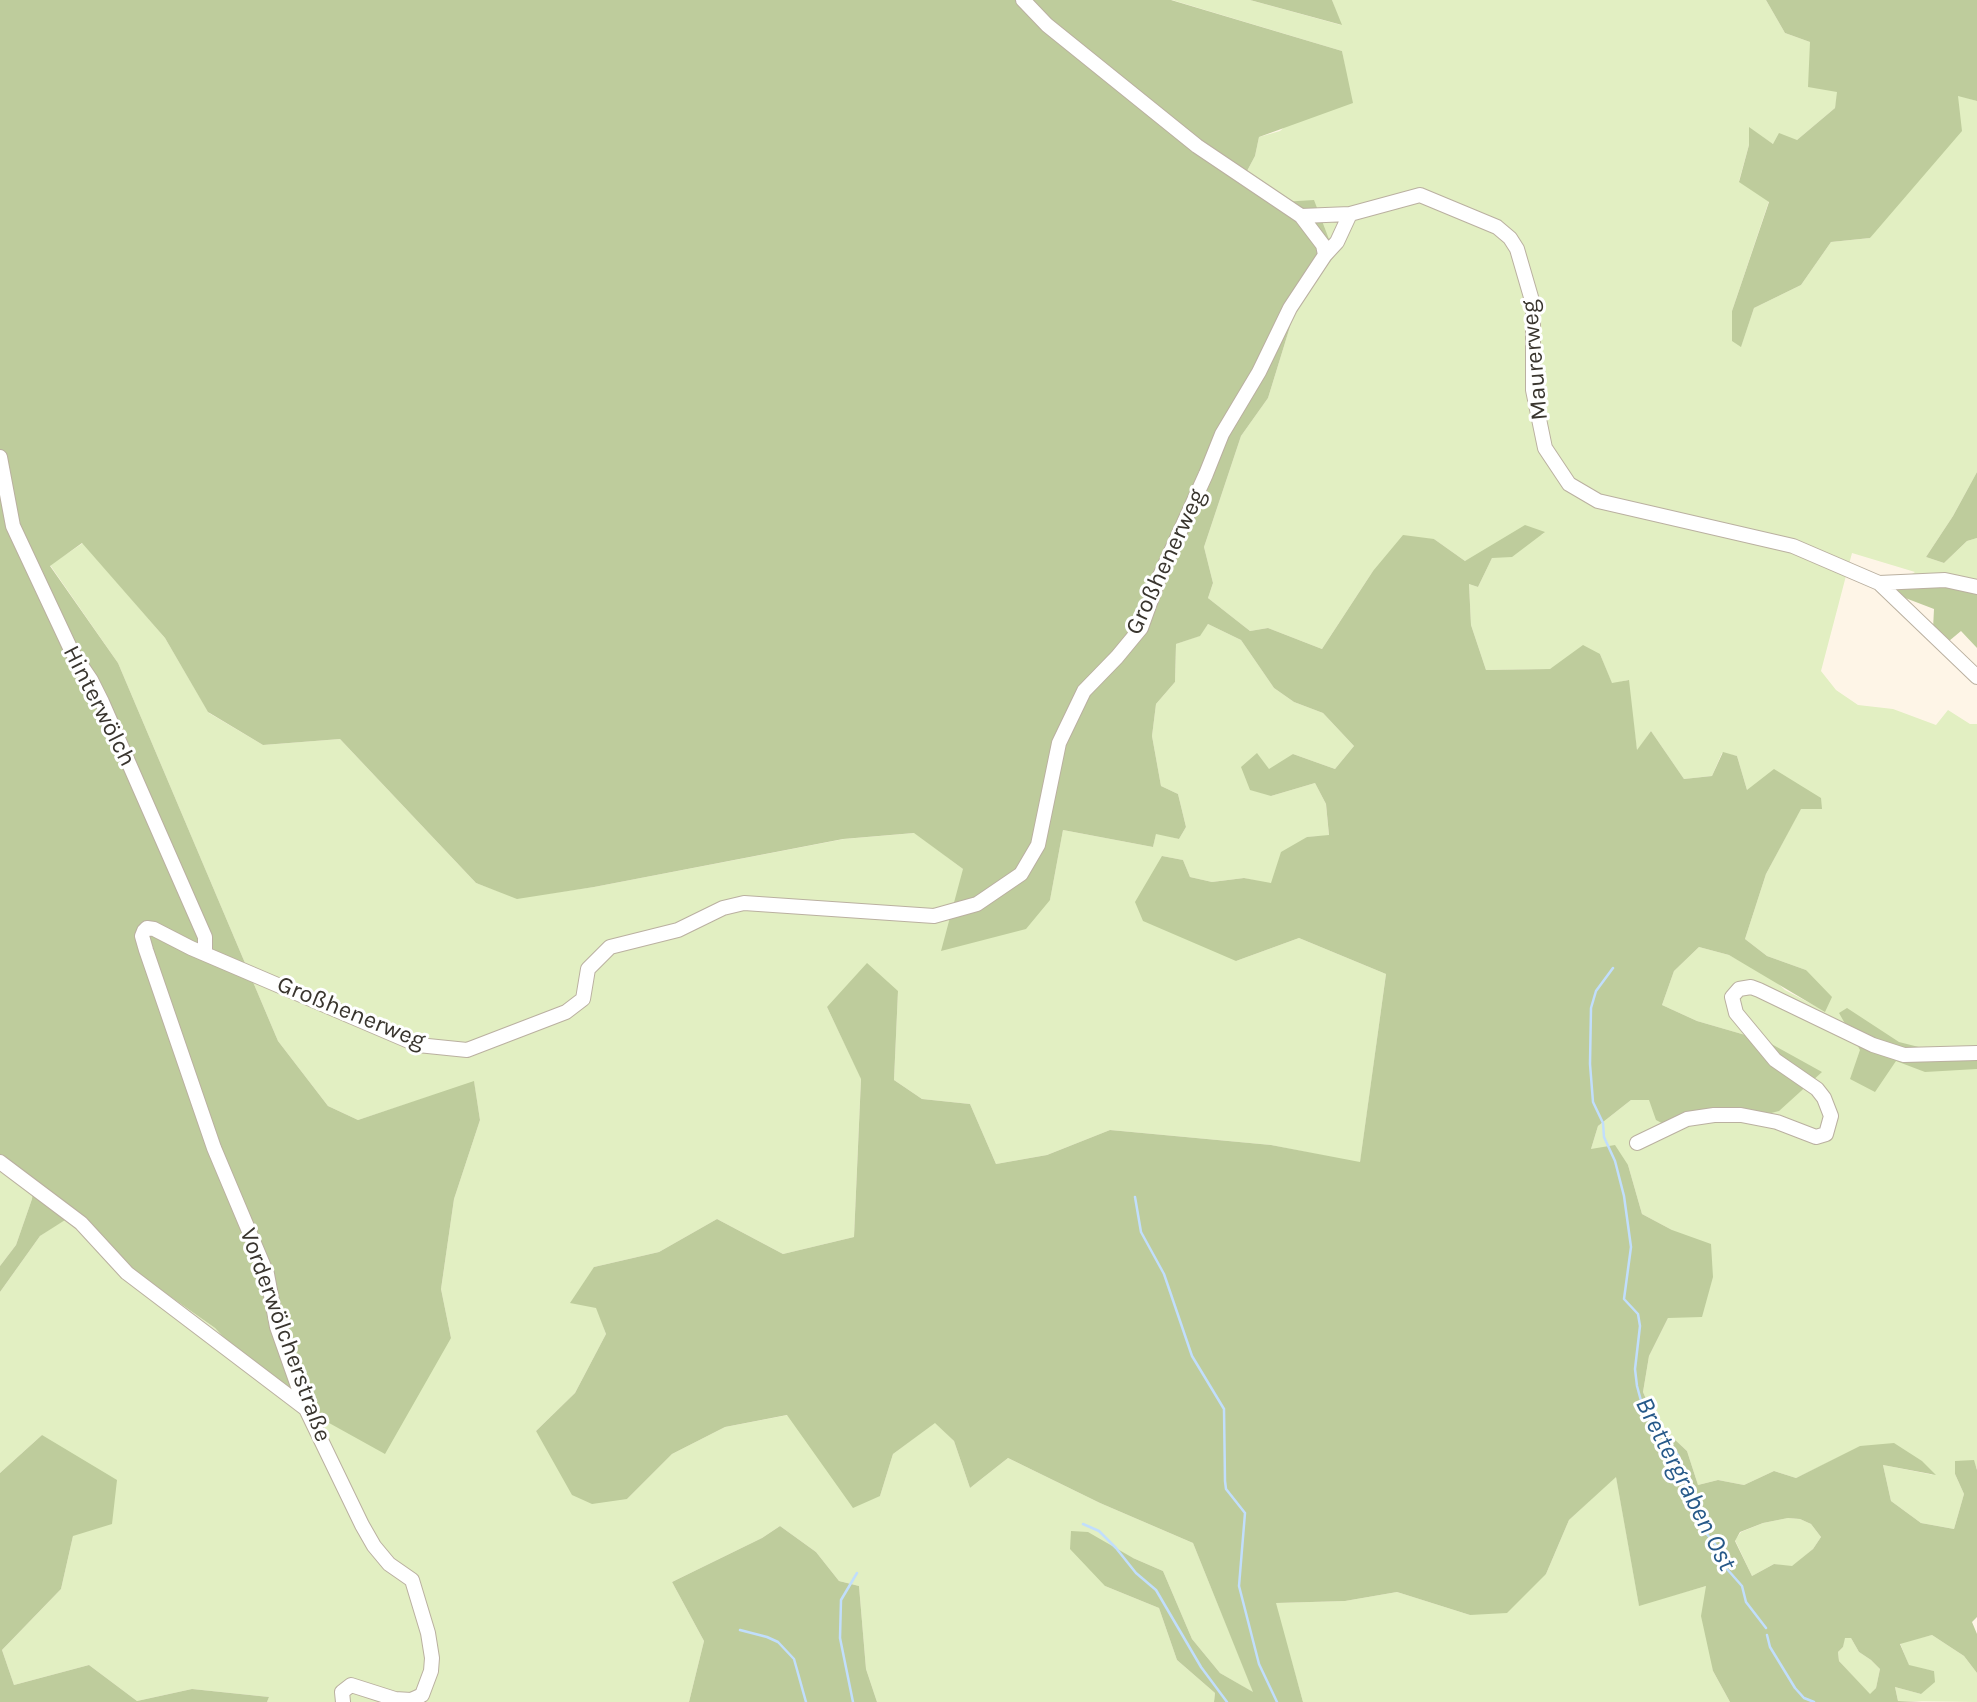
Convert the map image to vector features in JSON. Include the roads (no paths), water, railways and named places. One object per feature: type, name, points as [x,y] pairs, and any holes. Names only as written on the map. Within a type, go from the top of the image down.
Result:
[{"type":"street","points":[[1023,0],[1046,25],[1198,146],[1301,216],[1323,245],[1325,256]]},
{"type":"street","name":"Maurerweg","points":[[1301,216],[1350,214],[1420,195],[1496,227],[1510,238],[1517,249],[1533,304],[1533,390],[1545,448],[1569,484],[1598,501],[1793,547],[1879,583],[1945,580],[1977,587]]},
{"type":"street","name":"Großhenerweg","points":[[205,953],[418,1045],[467,1051],[566,1012],[583,999],[588,969],[610,947],[678,930],[723,908],[744,903],[934,916],[977,904],[1021,874],[1038,845],[1059,743],[1084,691],[1141,628],[1159,578],[1222,434],[1259,372],[1290,308],[1337,242],[1350,214]]},
{"type":"street","name":"Hinterwölch","points":[[0,457],[13,526],[72,652],[91,680],[107,712],[205,937],[205,953]]},
{"type":"street","points":[[1879,583],[1977,677]]},
{"type":"street","name":"Vorderwölcherstraße","points":[[205,953],[154,929],[147,928],[142,936],[214,1148],[267,1274],[277,1327],[306,1409],[374,1546],[389,1564],[412,1580],[428,1633],[432,1658],[430,1677],[425,1691],[418,1698],[395,1699],[351,1685],[342,1692],[343,1702]]},
{"type":"street","points":[[1637,1143],[1687,1119],[1714,1115],[1741,1115],[1777,1122],[1816,1137],[1826,1134],[1831,1116],[1824,1098],[1817,1089],[1775,1060],[1736,1013],[1732,997],[1739,989],[1759,990],[1873,1045],[1904,1055],[1977,1053]]},
{"type":"street","points":[[0,1162],[81,1223],[127,1273],[306,1409]]},
{"type":"waterway","name":"Brettergraben Ost","points":[[1613,968],[1596,991],[1591,1008],[1590,1064],[1593,1102],[1603,1123],[1604,1137],[1615,1161],[1624,1196],[1631,1247],[1624,1299],[1638,1314],[1640,1326],[1635,1369],[1637,1386],[1643,1408],[1656,1429],[1678,1455],[1701,1527],[1724,1555],[1727,1569],[1742,1586],[1746,1602],[1766,1628]]},
{"type":"waterway","points":[[1135,1197],[1141,1232],[1164,1274],[1192,1356],[1224,1409],[1226,1489],[1245,1513],[1239,1586],[1259,1664],[1277,1702]]},
{"type":"waterway","points":[[1083,1524],[1099,1531],[1136,1573],[1156,1590],[1201,1667],[1227,1702]]},
{"type":"waterway","points":[[853,1702],[840,1638],[841,1600],[857,1573]]},
{"type":"waterway","points":[[740,1630],[778,1642],[794,1659],[806,1702]]},
{"type":"waterway","name":"Brettergraben Ost","points":[[1767,1635],[1770,1647],[1795,1688],[1804,1698],[1814,1702]]}]
